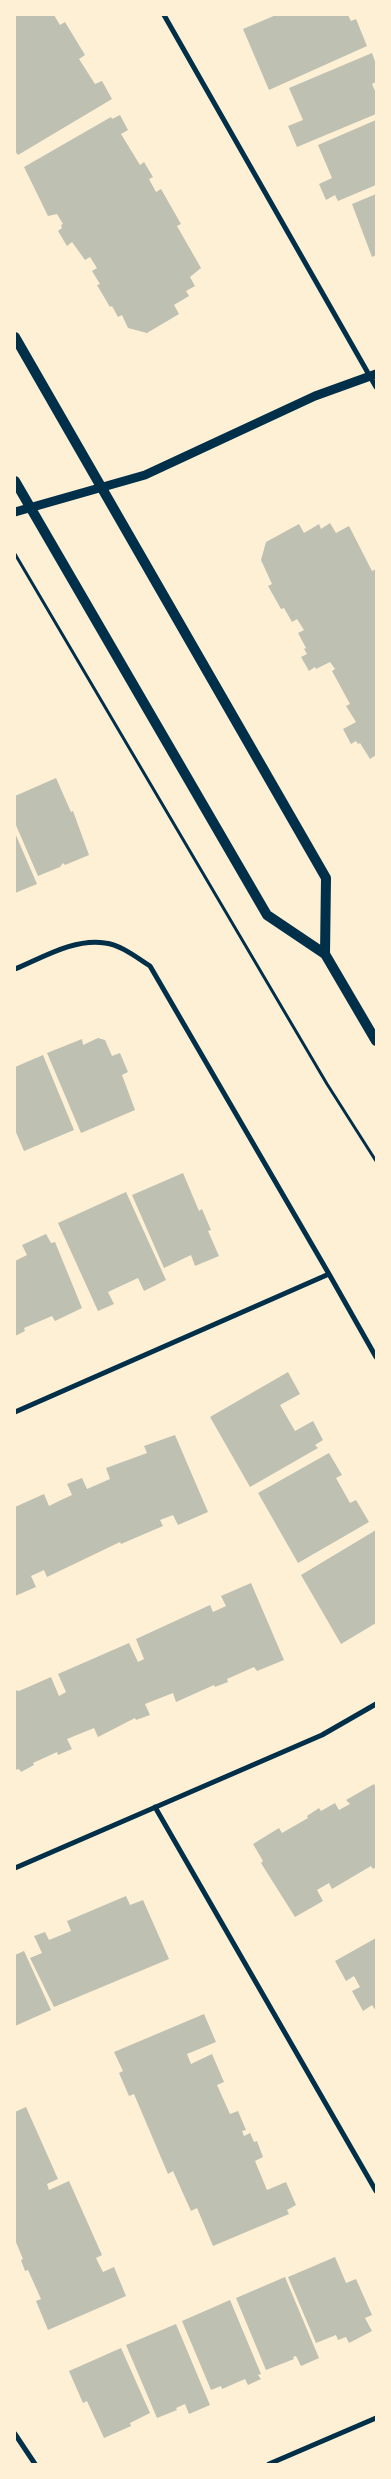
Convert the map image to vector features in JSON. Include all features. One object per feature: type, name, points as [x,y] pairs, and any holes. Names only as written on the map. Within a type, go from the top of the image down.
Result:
[{"type":"main road","points":[[15,337],[326,878],[325,954]]},
{"type":"main road","points":[[15,481],[267,915],[325,954],[376,1041]]},
{"type":"street","points":[[164,15],[372,375],[376,387]]},
{"type":"street","points":[[15,512],[145,475],[315,396],[372,375]]},
{"type":"street","points":[[15,969],[78,944],[104,943],[127,951],[150,966],[376,1357]]},
{"type":"street","points":[[15,1412],[329,1274]]},
{"type":"street","points":[[15,1868],[322,1735],[376,1704]]},
{"type":"street","points":[[155,1807],[376,2191]]},
{"type":"street","points":[[269,2464],[376,2418]]},
{"type":"street","points":[[15,2434],[35,2464]]},
{"type":"path","points":[[15,554],[327,1084],[376,1161]]},
{"type":"building","points":[[15,15],[54,15],[60,25],[65,22],[85,55],[79,59],[95,84],[102,81],[112,99],[18,155],[15,151]]},
{"type":"building","points":[[276,15],[348,15],[351,21],[356,19],[367,46],[269,90],[243,29]]},
{"type":"building","points":[[372,53],[376,64],[376,82],[372,84],[376,93],[376,114],[297,147],[288,126],[303,120],[289,88]]},
{"type":"building","points":[[120,115],[128,130],[121,134],[140,165],[144,162],[153,177],[149,179],[156,192],[161,189],[181,224],[177,226],[201,268],[190,277],[195,286],[186,291],[189,296],[174,305],[179,314],[147,333],[128,328],[122,315],[118,317],[112,306],[110,307],[97,285],[100,284],[92,271],[97,268],[90,257],[85,260],[72,242],[67,246],[58,231],[62,228],[61,225],[63,224],[57,214],[48,216],[24,167],[111,117],[112,119]]},
{"type":"building","points":[[376,120],[376,185],[338,201],[335,195],[326,200],[319,184],[332,178],[318,145]]},
{"type":"building","points":[[376,194],[376,255],[372,257],[352,204]]},
{"type":"building","points":[[330,523],[336,533],[349,526],[372,571],[376,569],[376,755],[370,759],[360,743],[358,744],[356,741],[351,744],[343,729],[356,722],[346,706],[350,704],[332,671],[335,669],[330,662],[309,671],[301,657],[307,654],[298,633],[304,630],[297,619],[292,622],[284,608],[281,609],[268,586],[272,584],[261,560],[266,542],[299,524],[304,533],[319,524],[321,529]]},
{"type":"building","points":[[56,778],[71,812],[73,811],[89,855],[65,865],[63,863],[60,867],[38,876],[15,823],[15,796]]},
{"type":"building","points":[[15,833],[37,884],[15,893]]},
{"type":"building","points":[[98,1038],[105,1040],[112,1056],[120,1053],[128,1072],[122,1075],[135,1110],[81,1133],[47,1053],[82,1039],[83,1045]]},
{"type":"building","points":[[43,1055],[74,1130],[24,1151],[15,1130],[15,1067]]},
{"type":"building","points":[[183,1173],[199,1211],[202,1209],[211,1230],[208,1231],[219,1256],[195,1266],[191,1255],[164,1268],[132,1195]]},
{"type":"building","points":[[126,1192],[166,1280],[144,1291],[138,1278],[108,1292],[114,1304],[98,1311],[58,1223]]},
{"type":"building","points":[[46,1234],[51,1243],[55,1242],[82,1308],[55,1321],[52,1316],[24,1328],[25,1331],[15,1336],[15,1261],[27,1255],[22,1245]]},
{"type":"building","points":[[288,1372],[300,1394],[280,1405],[295,1431],[313,1421],[323,1440],[315,1445],[318,1448],[250,1487],[210,1417]]},
{"type":"building","points":[[175,1435],[208,1512],[178,1525],[173,1515],[160,1520],[163,1526],[121,1544],[120,1542],[47,1577],[44,1570],[31,1576],[36,1587],[15,1596],[15,1507],[44,1494],[49,1506],[72,1495],[67,1484],[82,1478],[87,1489],[110,1479],[106,1468],[147,1453],[144,1446]]},
{"type":"building","points":[[329,1453],[342,1475],[336,1478],[350,1503],[356,1500],[369,1522],[298,1563],[258,1493]]},
{"type":"building","points":[[376,1530],[376,1623],[341,1644],[301,1575]]},
{"type":"building","points":[[251,1583],[284,1660],[257,1671],[254,1667],[227,1679],[228,1682],[215,1687],[214,1685],[176,1702],[173,1693],[145,1704],[150,1715],[136,1720],[135,1718],[98,1737],[94,1728],[67,1739],[72,1749],[58,1755],[57,1752],[33,1763],[34,1765],[21,1772],[19,1769],[15,1770],[15,1690],[19,1691],[51,1677],[59,1696],[66,1692],[58,1674],[129,1643],[138,1662],[144,1659],[136,1639],[210,1605],[213,1612],[226,1606],[221,1596]]},
{"type":"building","points":[[374,1784],[376,1788],[376,1867],[373,1869],[371,1866],[332,1889],[329,1883],[317,1890],[323,1901],[295,1917],[261,1863],[263,1861],[253,1844],[279,1828],[282,1833],[308,1818],[307,1816],[319,1808],[321,1811],[335,1803],[339,1810],[350,1804],[346,1800]]},
{"type":"building","points":[[126,1896],[130,1905],[143,1900],[169,1959],[54,2007],[30,1958],[42,1953],[34,1936],[45,1932],[49,1940],[71,1931],[67,1921]]},
{"type":"building","points":[[376,1938],[376,2011],[372,2005],[363,2011],[352,1991],[360,1987],[354,1976],[346,1981],[335,1961]]},
{"type":"building","points":[[24,1951],[51,2010],[15,2026],[15,1955]]},
{"type":"building","points":[[204,2014],[216,2042],[187,2054],[191,2064],[212,2054],[224,2082],[217,2085],[230,2114],[238,2111],[246,2130],[242,2131],[244,2136],[250,2133],[254,2142],[257,2141],[263,2157],[255,2161],[267,2190],[286,2182],[296,2205],[287,2210],[289,2214],[213,2246],[197,2208],[191,2211],[173,2171],[168,2174],[134,2094],[129,2096],[119,2073],[123,2071],[114,2052]]},
{"type":"building","points":[[26,2107],[58,2179],[47,2184],[49,2190],[69,2181],[102,2255],[96,2258],[103,2272],[114,2267],[126,2296],[48,2330],[36,2301],[41,2299],[28,2270],[25,2271],[21,2260],[23,2259],[15,2240],[15,2112]]},
{"type":"building","points":[[335,2257],[346,2283],[356,2279],[372,2315],[365,2318],[372,2331],[349,2343],[346,2337],[338,2340],[336,2335],[316,2343],[288,2277]]},
{"type":"building","points":[[285,2277],[319,2358],[301,2366],[296,2356],[293,2357],[294,2359],[266,2370],[236,2298]]},
{"type":"building","points":[[230,2300],[261,2374],[258,2375],[261,2379],[248,2385],[245,2379],[222,2389],[221,2386],[211,2390],[182,2321]]},
{"type":"building","points":[[176,2324],[210,2405],[189,2414],[185,2404],[176,2408],[177,2410],[157,2418],[126,2345]]},
{"type":"building","points":[[121,2348],[150,2413],[130,2423],[131,2426],[104,2438],[87,2401],[83,2403],[69,2371]]}]
